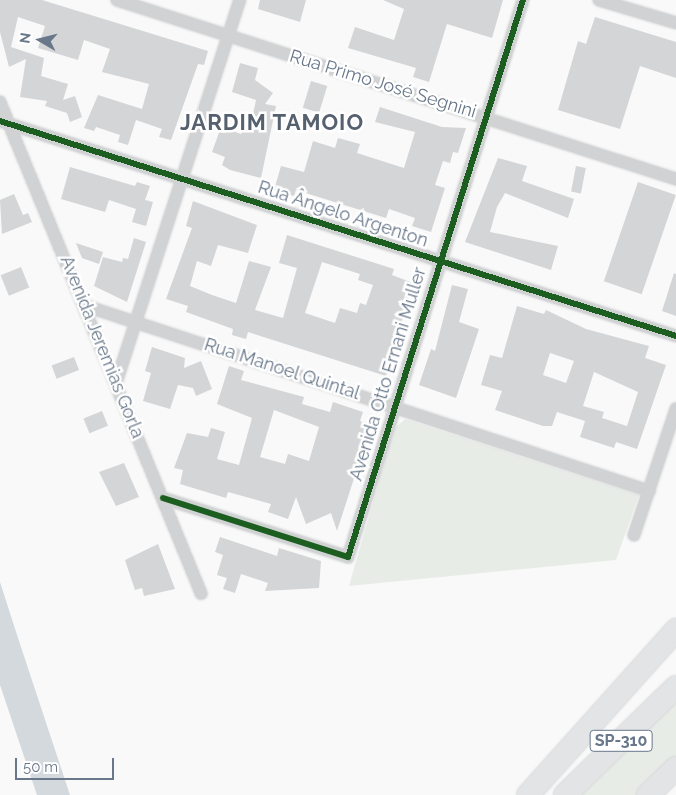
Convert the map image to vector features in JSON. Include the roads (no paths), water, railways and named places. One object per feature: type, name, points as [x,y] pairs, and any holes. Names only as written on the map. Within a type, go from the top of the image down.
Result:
[{"type":"highway","points":[[528,795],[676,630]]},
{"type":"highway","name":"SP-310","points":[[565,795],[676,686]]},
{"type":"highway","name":"SP-310","points":[[648,795],[676,768]]},
{"type":"street","name":"Rua Primo José Segnini","points":[[117,0],[676,179]]},
{"type":"street","points":[[118,380],[240,0]]},
{"type":"street","name":"Avenida Otto Ernani Muller","points":[[163,498],[348,557],[438,260],[523,0]]},
{"type":"street","points":[[599,0],[676,23]]},
{"type":"street","name":"Avenida Jeremias Gorla","points":[[0,102],[4,122],[118,380],[201,593]]},
{"type":"street","name":"Rua Ângelo Argenton","points":[[4,122],[676,336]]},
{"type":"street","name":"Rua Manoel Quintal","points":[[86,306],[394,404],[649,491]]},
{"type":"street","points":[[634,535],[676,409]]},
{"type":"district","name":"JARDIM TAMOIO","points":[[272,123]]}]
